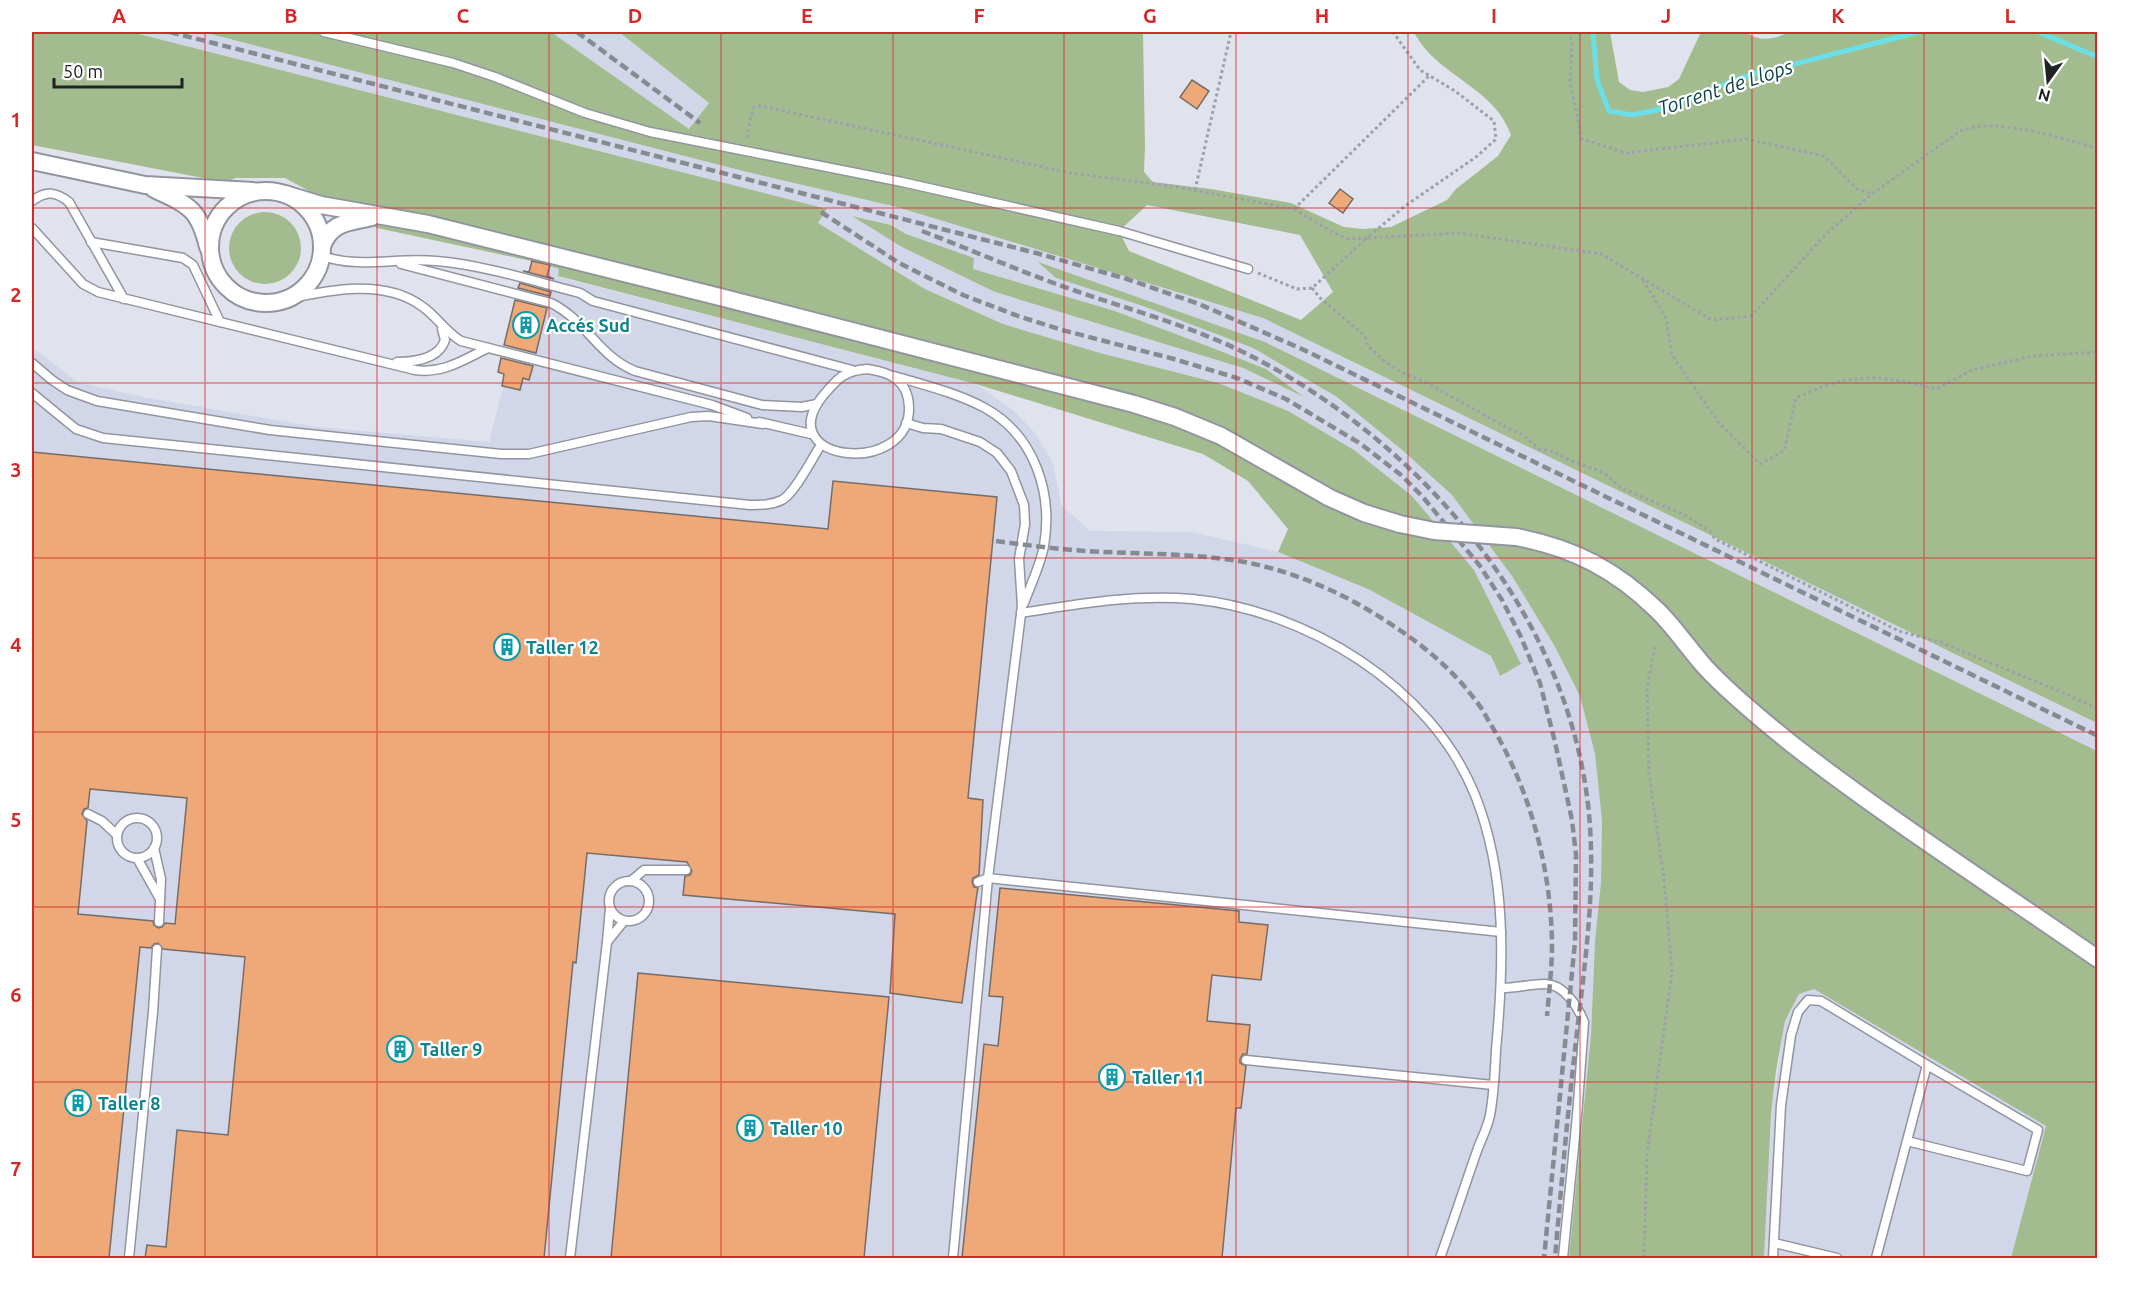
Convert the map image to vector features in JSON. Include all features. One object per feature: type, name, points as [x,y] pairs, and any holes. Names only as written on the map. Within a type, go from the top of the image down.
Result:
[{"type":"street","points":[[32,161],[145,185],[268,191],[285,194],[321,205],[428,224],[724,298],[1175,417],[1221,436],[1330,498],[1364,513],[1400,524],[1434,531],[1516,537],[1567,550],[1600,564],[1628,584],[1659,613],[1707,668],[1765,723],[1830,774],[2097,959]]},
{"type":"street","points":[[145,185],[181,201],[196,213],[204,228],[211,260],[219,278],[232,292],[249,300],[268,303],[287,299],[302,291],[313,278],[327,233],[339,225],[379,216]]},
{"type":"street","points":[[211,260],[210,243],[214,226],[222,212],[235,200],[251,193],[268,191]]},
{"type":"street","points":[[285,194],[300,202],[312,214],[319,229],[322,251]]},
{"type":"lane","points":[[324,32],[453,63],[616,123],[745,152],[902,182],[1119,231],[1248,269]]},
{"type":"lane","points":[[32,201],[50,192],[60,195],[69,202],[124,299]]},
{"type":"lane","points":[[32,228],[83,284],[98,292],[124,299],[429,372],[442,370],[488,348]]},
{"type":"lane","points":[[91,242],[183,258],[194,265],[220,322]]},
{"type":"lane","points":[[322,251],[337,262],[354,264],[432,260],[480,268],[570,290],[592,301],[852,370],[873,370],[960,397],[986,409],[1007,425],[1023,443],[1035,463],[1044,486],[1047,507],[1046,527],[1040,560],[1022,609]]},
{"type":"lane","points":[[392,262],[551,303],[567,311],[581,323],[608,356],[635,371],[762,405],[802,407],[817,404]]},
{"type":"lane","points":[[287,299],[327,291],[371,289],[410,299],[424,308],[450,334],[461,341],[712,405],[763,424]]},
{"type":"lane","points":[[385,362],[406,362],[424,358],[439,351],[445,340],[444,332],[439,324]]},
{"type":"lane","points":[[32,363],[52,381],[67,390],[97,401],[270,430],[501,454],[538,452],[691,417],[709,416],[811,434],[821,445],[857,455],[874,452],[895,440],[909,415],[909,400],[904,387],[894,376]]},
{"type":"lane","points":[[811,434],[811,422],[817,404],[840,376],[852,370]]},
{"type":"lane","points":[[32,393],[76,429],[103,438],[750,505],[767,505],[782,500],[791,492],[821,445]]},
{"type":"lane","points":[[906,423],[923,428],[940,429],[980,442],[997,453],[1011,471],[1024,505],[1025,524],[1020,559],[1022,609],[988,878],[953,1258]]},
{"type":"lane","points":[[1022,609],[1120,598],[1158,597],[1226,604],[1292,624],[1323,638],[1379,674],[1429,722],[1452,753],[1474,793],[1490,841],[1501,932],[1502,988],[1490,1117],[1440,1258]]},
{"type":"lane","points":[[88,814],[102,821],[117,835],[120,848],[130,857],[137,858],[150,853],[157,836],[152,825],[135,818],[123,824],[117,835]]},
{"type":"lane","points":[[154,848],[161,879],[159,922]]},
{"type":"lane","points":[[137,858],[160,899]]},
{"type":"lane","points":[[570,1258],[607,942],[609,900],[614,888],[631,881],[644,870],[686,870]]},
{"type":"lane","points":[[978,882],[988,878],[1501,932]]},
{"type":"lane","points":[[610,907],[613,914],[624,921],[638,920],[644,916],[650,904],[647,891],[638,883],[631,881]]},
{"type":"lane","points":[[607,942],[624,921]]},
{"type":"lane","points":[[129,1258],[158,948]]},
{"type":"lane","points":[[1502,988],[1522,988],[1544,984],[1553,986],[1570,998],[1580,1011],[1584,1022],[1563,1258]]},
{"type":"lane","points":[[1773,1258],[1781,1105],[1791,1035],[1797,1011],[1808,1000],[1821,1001],[2038,1130],[2027,1171],[1907,1141]]},
{"type":"lane","points":[[1246,1060],[1493,1085]]},
{"type":"lane","points":[[1876,1258],[1927,1065]]},
{"type":"lane","points":[[1774,1243],[1837,1258]]},
{"type":"path","points":[[1195,190],[1231,32]]},
{"type":"path","points":[[1248,269],[1298,289],[1312,288],[1405,206],[1476,157],[1496,140],[1494,122],[1455,92],[1420,70],[1393,32]]},
{"type":"path","points":[[1567,32],[1572,40],[1570,82],[1582,139],[1626,153],[1746,139],[1824,156],[1857,189],[1872,194]]},
{"type":"path","points":[[1294,209],[1429,76]]},
{"type":"path","points":[[745,152],[751,115],[754,107],[761,106],[1071,173],[1195,190],[1294,209],[1347,239],[1460,233],[1601,254],[1712,320],[1751,316],[1826,234],[1872,194],[1949,138],[1971,126],[1992,125],[2055,136],[2097,149]]},
{"type":"path","points":[[1642,279],[1666,318],[1672,355],[1719,423],[1760,464],[1784,451],[1796,398],[1818,387],[1868,378],[1936,389],[1972,370],[2033,356],[2097,352]]},
{"type":"path","points":[[1312,288],[1320,298],[1365,336],[1368,346],[1384,361],[1506,428],[1522,434],[1539,449],[1554,452],[1599,471],[1621,488],[1683,514],[1710,531],[1715,539],[1899,632],[1940,642],[2097,709]]},
{"type":"path","points":[[1644,1258],[1647,1154],[1672,972],[1664,879],[1649,773],[1647,687],[1655,646]]},
{"type":"shaded area","points":[[131,32],[203,32],[743,171],[897,207],[1263,318],[2097,723],[2097,751],[1265,342],[1040,263],[1056,278],[1143,306],[1253,348],[1337,397],[1401,449],[1452,495],[1512,576],[1554,645],[1580,696],[1595,754],[1602,821],[1601,882],[1595,941],[1591,1035],[1569,1258],[32,1258],[32,347],[77,382],[143,397],[317,427],[489,442],[536,262],[560,269],[559,277],[976,384],[1013,410],[1035,433],[1053,463],[1061,505],[1090,531],[1191,532],[1278,552],[1368,589],[1491,656],[1500,676],[1520,664],[1100,353],[1003,324],[925,289],[818,223],[826,209]],"holes":[[[854,216],[891,225],[972,269],[1115,311],[1266,369],[1301,395],[1243,368],[995,292],[902,247]]]},
{"type":"shaded area","points":[[551,32],[619,32],[709,103],[689,129]]},
{"type":"shaded area","points":[[1814,989],[2046,1126],[2011,1258],[1764,1258],[1771,1114],[1785,1021],[1799,994]]},
{"type":"green space","points":[[32,32],[131,32],[827,209],[818,223],[925,289],[1003,324],[1100,353],[1218,383],[1288,411],[1354,450],[1412,496],[1474,570],[1521,664],[1500,676],[1491,656],[1368,589],[1278,552],[1288,529],[1248,481],[1203,454],[976,384],[558,276],[559,269],[536,262],[377,228],[285,178],[236,178],[224,182],[32,145]]},
{"type":"green space","points":[[203,32],[551,32],[689,129],[709,103],[619,32],[1143,32],[1144,172],[1153,182],[1211,189],[1291,203],[1344,227],[1363,229],[1391,227],[1447,200],[1456,189],[1498,156],[1511,135],[1503,118],[1492,104],[1436,60],[1414,32],[1610,32],[1619,82],[1630,90],[1643,92],[1668,87],[1679,79],[1701,32],[1746,32],[1761,39],[1767,39],[1788,32],[2097,32],[2097,723],[1263,318],[897,207],[743,171]],"holes":[[[1147,205],[1300,235],[1333,292],[1301,320],[1129,251],[1119,231]]]},
{"type":"green space","points":[[265,212],[279,215],[291,222],[298,234],[301,248],[298,262],[291,274],[279,281],[265,284],[251,281],[239,274],[232,262],[229,248],[232,234],[239,222],[251,215]]},
{"type":"green space","points":[[852,216],[891,225],[906,234],[974,258],[973,269],[1115,311],[1266,369],[1304,397],[1243,368],[995,292],[902,247]]},
{"type":"green space","points":[[1038,262],[1265,342],[2097,751],[2097,1258],[2011,1258],[2046,1126],[1814,989],[1799,994],[1785,1021],[1771,1114],[1764,1258],[1569,1258],[1591,1035],[1595,941],[1601,882],[1602,821],[1595,754],[1580,696],[1554,645],[1512,576],[1452,495],[1401,449],[1337,397],[1253,348],[1143,306],[1056,278]]},
{"type":"building","points":[[1192,80],[1209,91],[1197,109],[1180,97]]},
{"type":"building","points":[[1340,189],[1353,199],[1343,213],[1329,203]]},
{"type":"building","points":[[532,261],[550,265],[547,276],[554,279],[523,271],[529,272]]},
{"type":"building","points":[[520,283],[551,292],[550,296],[518,288]]},
{"type":"building","points":[[515,300],[547,308],[536,353],[504,345]]},
{"type":"building","points":[[501,358],[533,366],[529,380],[523,378],[520,390],[502,386],[504,374],[498,372]]},
{"type":"building","points":[[32,452],[828,529],[833,481],[997,497],[968,798],[983,800],[979,875],[973,878],[972,882],[974,887],[978,888],[962,1003],[890,993],[895,914],[683,895],[685,876],[690,875],[692,871],[687,862],[587,853],[576,963],[573,962],[544,1258],[145,1258],[147,1245],[166,1247],[177,1130],[228,1135],[245,957],[163,949],[158,943],[151,948],[140,947],[109,1258],[32,1258]],"holes":[[[90,789],[187,798],[175,924],[165,923],[158,928],[153,921],[78,914],[87,821],[82,814],[84,809],[88,808]]]},
{"type":"building","name":"Taller 11","points":[[1000,888],[1239,911],[1239,922],[1268,925],[1261,980],[1212,975],[1207,1021],[1250,1025],[1247,1054],[1243,1054],[1240,1059],[1240,1063],[1246,1066],[1241,1108],[1236,1108],[1222,1258],[962,1258],[984,1044],[998,1046],[1003,997],[989,996]]},
{"type":"building","name":"Taller 10","points":[[638,973],[889,997],[864,1258],[611,1258]]},
{"type":"waterway","name":"Torrent de Llops","points":[[1593,32],[1597,80],[1609,111],[1632,115],[1662,109],[1740,78],[1919,32]]},
{"type":"waterway","name":"Torrent de Llops","points":[[2038,32],[2098,57]]},
{"type":"railway","points":[[170,32],[1036,253],[1127,279],[1199,304],[1304,350],[2098,736]]},
{"type":"railway","points":[[577,32],[700,123]]},
{"type":"railway","points":[[821,212],[899,263],[963,295],[1062,330],[1237,378],[1286,399],[1361,444],[1401,475],[1422,496],[1480,566],[1502,600],[1521,637],[1540,683],[1572,820],[1576,855],[1575,942],[1544,1258]]},
{"type":"railway","points":[[922,231],[1059,285],[1203,334],[1243,352],[1309,389],[1371,435],[1428,487],[1479,546],[1522,610],[1555,679],[1579,751],[1590,827],[1591,883],[1587,939],[1555,1258]]},
{"type":"railway","points":[[996,541],[1075,550],[1201,556],[1256,564],[1307,580],[1355,602],[1414,640],[1441,662],[1481,707],[1506,753],[1528,805],[1543,860],[1551,916],[1552,953],[1547,1016]]},
{"type":"place","name":"Accés Sud","points":[[526,325]]},
{"type":"place","name":"Taller 12","points":[[507,647]]},
{"type":"place","name":"Taller 9","points":[[400,1049]]},
{"type":"place","name":"Taller 11","points":[[1112,1077]]},
{"type":"place","name":"Taller 8","points":[[78,1103]]},
{"type":"place","name":"Taller 10","points":[[750,1128]]}]
